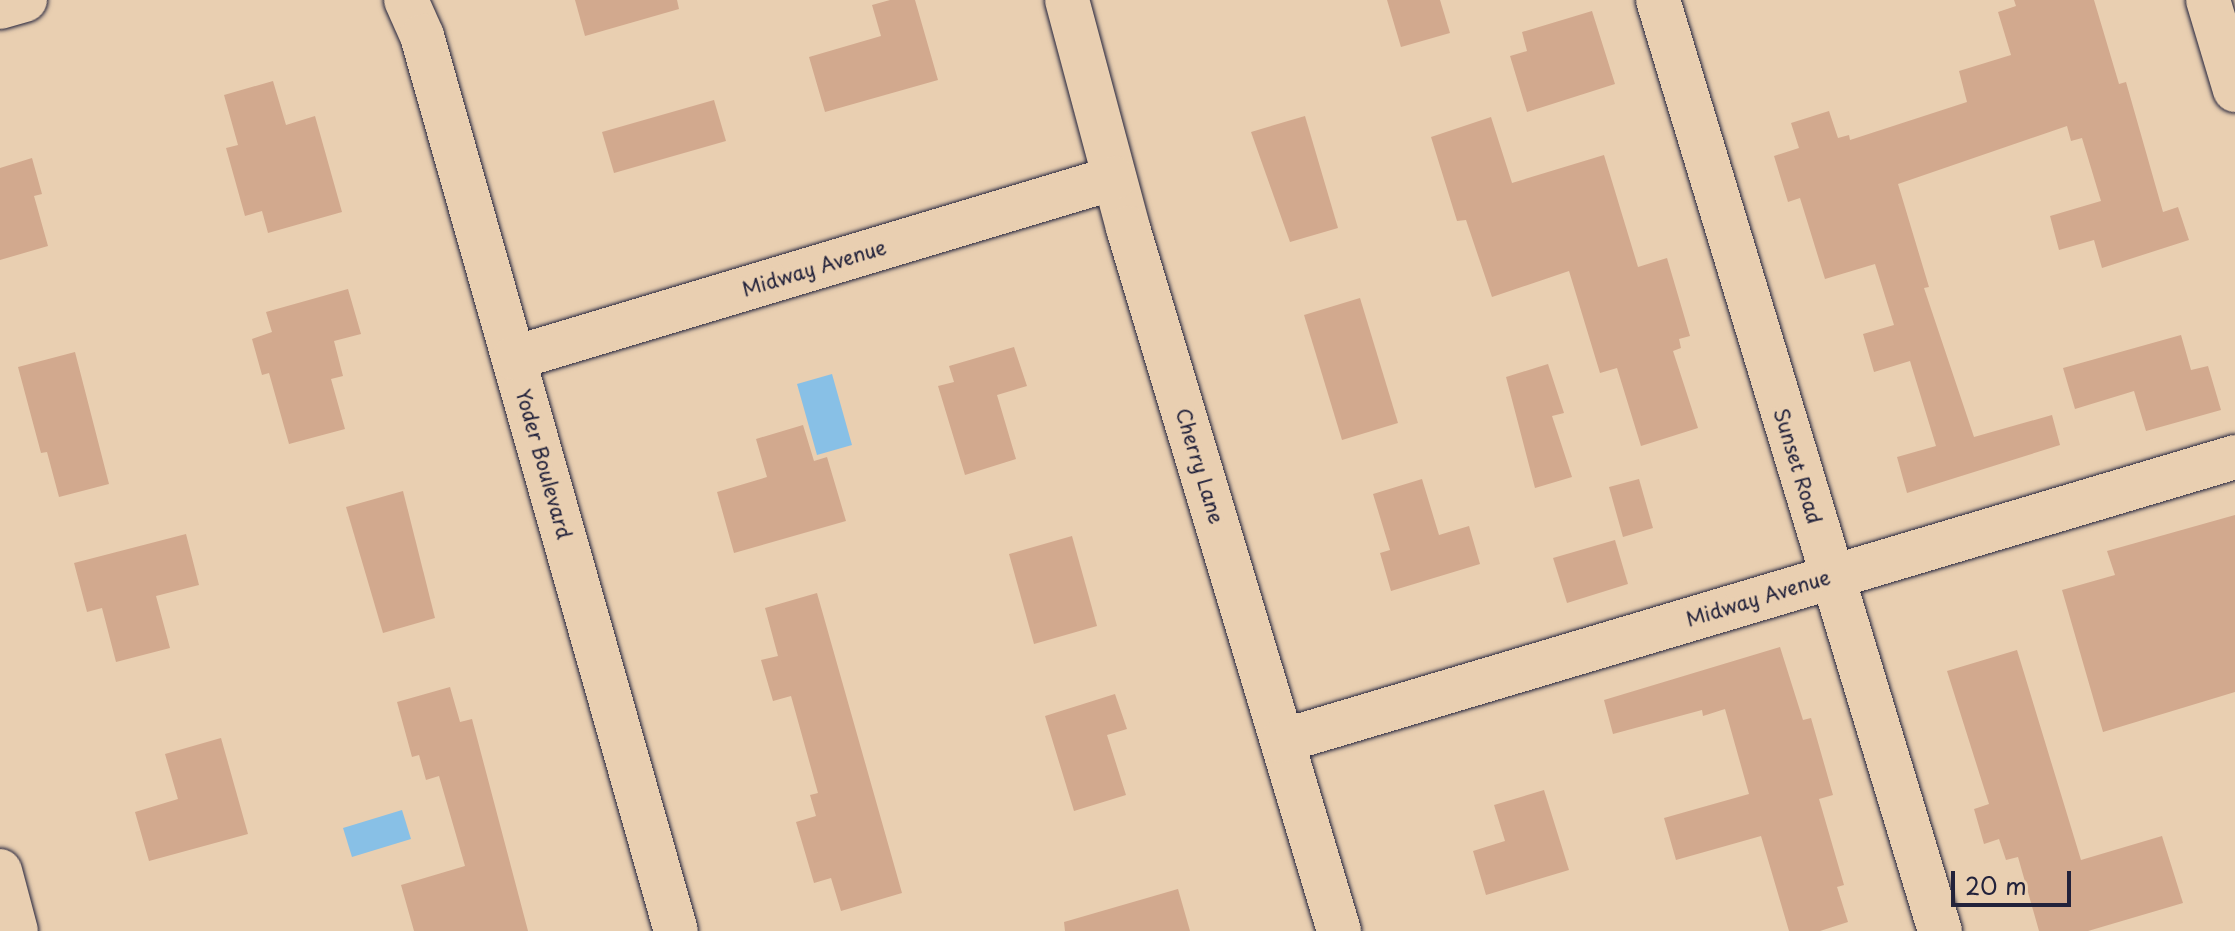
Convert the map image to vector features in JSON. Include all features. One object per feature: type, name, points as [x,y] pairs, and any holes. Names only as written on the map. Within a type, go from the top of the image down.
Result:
[{"type":"street","name":"Yoder Boulevard","points":[[406,0],[422,36],[676,931]]},
{"type":"street","name":"Cherry Lane","points":[[1067,0],[1114,178],[1339,931]]},
{"type":"street","name":"Sunset Road","points":[[1658,0],[1940,931]]},
{"type":"street","points":[[2208,0],[2235,90]]},
{"type":"street","name":"Midway Avenue","points":[[514,358],[1114,178]]},
{"type":"street","name":"Midway Avenue","points":[[1282,741],[2235,457]]},
{"type":"street","points":[[0,871],[16,931]]},
{"type":"water","points":[[832,374],[852,445],[817,455],[797,384]]},
{"type":"water","points":[[402,810],[411,839],[352,857],[343,828]]},
{"type":"building","points":[[575,0],[677,0],[679,9],[585,36]]},
{"type":"building","points":[[890,0],[915,0],[938,80],[825,112],[809,57],[881,36],[872,5]]},
{"type":"building","points":[[1387,0],[1440,0],[1450,33],[1401,47]]},
{"type":"building","points":[[2014,0],[2094,0],[2119,84],[2126,82],[2163,212],[2178,207],[2189,240],[2102,268],[2094,240],[2059,250],[2050,216],[2101,201],[2082,138],[2071,141],[2067,126],[1898,184],[1929,287],[1924,288],[1974,437],[2052,415],[2060,445],[1907,493],[1897,457],[1936,446],[1910,361],[1874,372],[1863,334],[1894,325],[1875,264],[1825,279],[1800,198],[1788,202],[1774,156],[1799,148],[1791,123],[1829,111],[1838,138],[1849,135],[1850,140],[1967,102],[1959,71],[2011,55],[1998,12],[2016,6]]},
{"type":"building","points":[[1592,11],[1615,84],[1527,112],[1510,56],[1527,51],[1522,32]]},
{"type":"building","points":[[273,81],[286,125],[315,116],[342,212],[268,233],[262,211],[245,216],[226,148],[238,145],[224,95]]},
{"type":"building","points":[[714,100],[726,141],[614,173],[602,132]]},
{"type":"building","points":[[1305,116],[1338,228],[1290,242],[1251,132]]},
{"type":"building","points":[[1491,117],[1512,183],[1604,155],[1638,267],[1667,258],[1690,336],[1679,339],[1681,348],[1673,351],[1698,428],[1641,446],[1617,368],[1600,373],[1569,271],[1492,297],[1466,220],[1457,221],[1431,137]]},
{"type":"building","points":[[32,158],[42,194],[34,196],[48,246],[0,260],[0,168]]},
{"type":"building","points":[[348,289],[361,334],[334,341],[343,376],[331,379],[345,429],[289,444],[269,373],[262,375],[252,339],[272,332],[266,312]]},
{"type":"building","points":[[1360,298],[1398,423],[1342,440],[1304,315]]},
{"type":"building","points":[[2181,335],[2191,370],[2208,366],[2221,410],[2146,431],[2134,391],[2075,409],[2063,368]]},
{"type":"building","points":[[1014,347],[1027,386],[997,395],[1016,459],[965,475],[938,386],[954,382],[949,366]]},
{"type":"building","points":[[75,352],[109,484],[59,497],[47,452],[41,453],[18,367]]},
{"type":"building","points":[[1548,364],[1564,413],[1552,416],[1572,477],[1535,488],[1506,377]]},
{"type":"building","points":[[803,425],[814,461],[827,457],[846,521],[734,553],[717,492],[767,477],[756,439]]},
{"type":"building","points":[[1422,479],[1439,535],[1469,526],[1480,564],[1391,591],[1380,553],[1390,550],[1373,494]]},
{"type":"building","points":[[1639,479],[1653,528],[1623,537],[1609,487]]},
{"type":"building","points":[[403,491],[435,618],[383,633],[346,507]]},
{"type":"building","points":[[2235,515],[2235,692],[2103,732],[2062,590],[2115,575],[2107,551]]},
{"type":"building","points":[[186,534],[199,585],[156,596],[170,648],[116,662],[102,608],[87,612],[74,563]]},
{"type":"building","points":[[1072,536],[1097,626],[1034,644],[1009,554]]},
{"type":"building","points":[[1615,540],[1628,584],[1567,603],[1553,558]]},
{"type":"building","points":[[817,593],[902,893],[841,911],[831,878],[814,883],[796,822],[816,816],[810,795],[818,793],[791,696],[773,701],[761,660],[778,656],[765,608]]},
{"type":"building","points":[[1780,647],[1803,720],[1811,718],[1833,795],[1819,799],[1844,885],[1837,887],[1848,922],[1820,931],[1789,931],[1761,836],[1676,860],[1664,818],[1749,794],[1725,709],[1703,716],[1702,710],[1613,734],[1604,700]]},
{"type":"building","points":[[2017,650],[2081,860],[2162,836],[2183,903],[2088,931],[2039,931],[2018,857],[2006,860],[1999,839],[1984,844],[1974,809],[1989,804],[1947,671]]},
{"type":"building","points":[[450,687],[460,722],[472,719],[528,931],[414,931],[401,885],[465,866],[439,776],[426,780],[419,755],[412,757],[397,702]]},
{"type":"building","points":[[1115,694],[1127,729],[1107,735],[1126,795],[1074,811],[1045,716]]},
{"type":"building","points":[[221,738],[248,834],[149,861],[135,812],[178,799],[165,754]]},
{"type":"building","points":[[1544,790],[1569,870],[1486,895],[1473,851],[1505,841],[1494,805]]},
{"type":"building","points":[[1178,889],[1190,931],[1065,931],[1064,922]]}]
